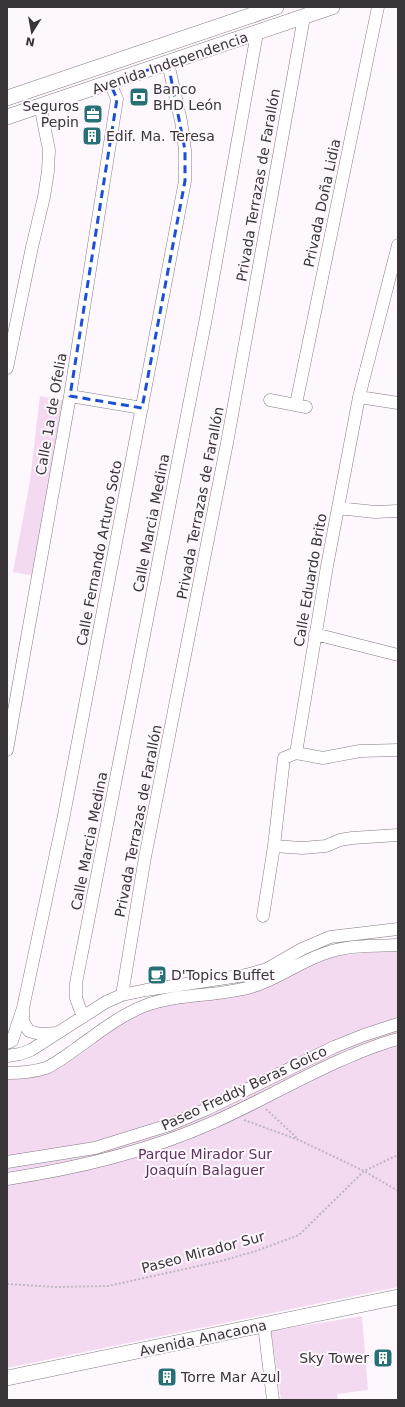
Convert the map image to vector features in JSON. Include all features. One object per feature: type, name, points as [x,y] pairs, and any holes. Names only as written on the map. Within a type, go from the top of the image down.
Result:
[{"type":"main road","name":"Avenida Independencia","points":[[7,98],[276,7]]},
{"type":"main road","name":"Avenida Independencia","points":[[7,117],[332,7]]},
{"type":"main road","points":[[230,23],[236,40]]},
{"type":"main road","name":"Avenida Anacaona","points":[[7,1378],[398,1297]]},
{"type":"street","name":"Privada Doña Lidia","points":[[270,400],[301,406],[378,7]]},
{"type":"street","name":"Privada Terrazas de Farallón","points":[[122,995],[145,857],[227,443],[304,17]]},
{"type":"street","name":"Calle Marcia Medina","points":[[83,1017],[76,998],[76,983],[203,333],[256,33]]},
{"type":"street","name":"Calle Fernando Arturo Soto","points":[[7,1043],[12,1041],[23,1008],[63,820],[185,181],[185,150],[181,121],[168,63]]},
{"type":"street","name":"Calle 1a de Ofelia","points":[[7,750],[70,396],[117,99],[110,83]]},
{"type":"street","points":[[7,368],[44,197],[48,171],[49,150],[40,105]]},
{"type":"street","name":"Calle Eduardo Brito","points":[[296,753],[326,566],[358,397],[395,268],[398,245]]},
{"type":"street","points":[[70,396],[142,408]]},
{"type":"street","points":[[358,397],[398,403]]},
{"type":"street","points":[[338,508],[375,512],[398,511]]},
{"type":"street","points":[[315,634],[398,655]]},
{"type":"street","points":[[263,916],[274,846],[284,758],[296,753],[322,758],[360,751],[398,750]]},
{"type":"street","points":[[274,846],[302,848],[326,846],[340,840],[352,838],[398,835]]},
{"type":"street","points":[[7,1056],[20,1054],[31,1050],[106,1002],[122,995],[246,975],[267,969],[302,949],[330,937],[398,929]]},
{"type":"street","points":[[7,1073],[22,1073],[46,1068],[106,1027],[144,1006],[165,1000],[234,991],[251,987],[330,952],[351,948],[398,945]]},
{"type":"street","points":[[23,1008],[23,1022],[29,1031],[40,1034],[58,1033]]},
{"type":"street","name":"Paseo Freddy Beras Goico","points":[[7,1162],[94,1148],[169,1125],[207,1109],[334,1047],[398,1024]]},
{"type":"street","name":"Paseo Freddy Beras Goico","points":[[7,1179],[117,1158],[167,1142],[214,1122],[324,1067],[363,1050],[398,1039]]},
{"type":"street","points":[[264,1325],[273,1400]]},
{"type":"path","points":[[264,1107],[299,1140]]},
{"type":"path","points":[[243,1120],[299,1140],[364,1171],[398,1191]]},
{"type":"path","name":"Paseo Mirador Sur","points":[[7,1284],[58,1287],[108,1286],[221,1261],[256,1251],[299,1235],[364,1171],[398,1156]]},
{"type":"highlighted area","points":[[168,63],[185,150],[185,181],[142,408],[70,396],[117,99],[110,83]]},
{"type":"green space","points":[[40,396],[63,400],[35,576],[13,572],[30,481]]},
{"type":"green space","name":"Parque Mirador Sur Joaquín Balaguer","points":[[398,950],[398,1287],[7,1368],[7,1077],[27,1077],[132,1018],[151,1009],[307,966],[335,956]]},
{"type":"green space","points":[[362,1316],[368,1390],[337,1394],[338,1400],[281,1400],[271,1331]]},
{"type":"place","name":"Banco BHD León","points":[[139,97]]},
{"type":"place","name":"Seguros Pepin","points":[[93,114]]},
{"type":"place","name":"Edif. Ma. Teresa","points":[[92,136]]},
{"type":"place","name":"D'Topics Buffet","points":[[157,975]]},
{"type":"place","name":"Sky Tower","points":[[383,1358]]},
{"type":"place","name":"Torre Mar Azul","points":[[167,1377]]}]
